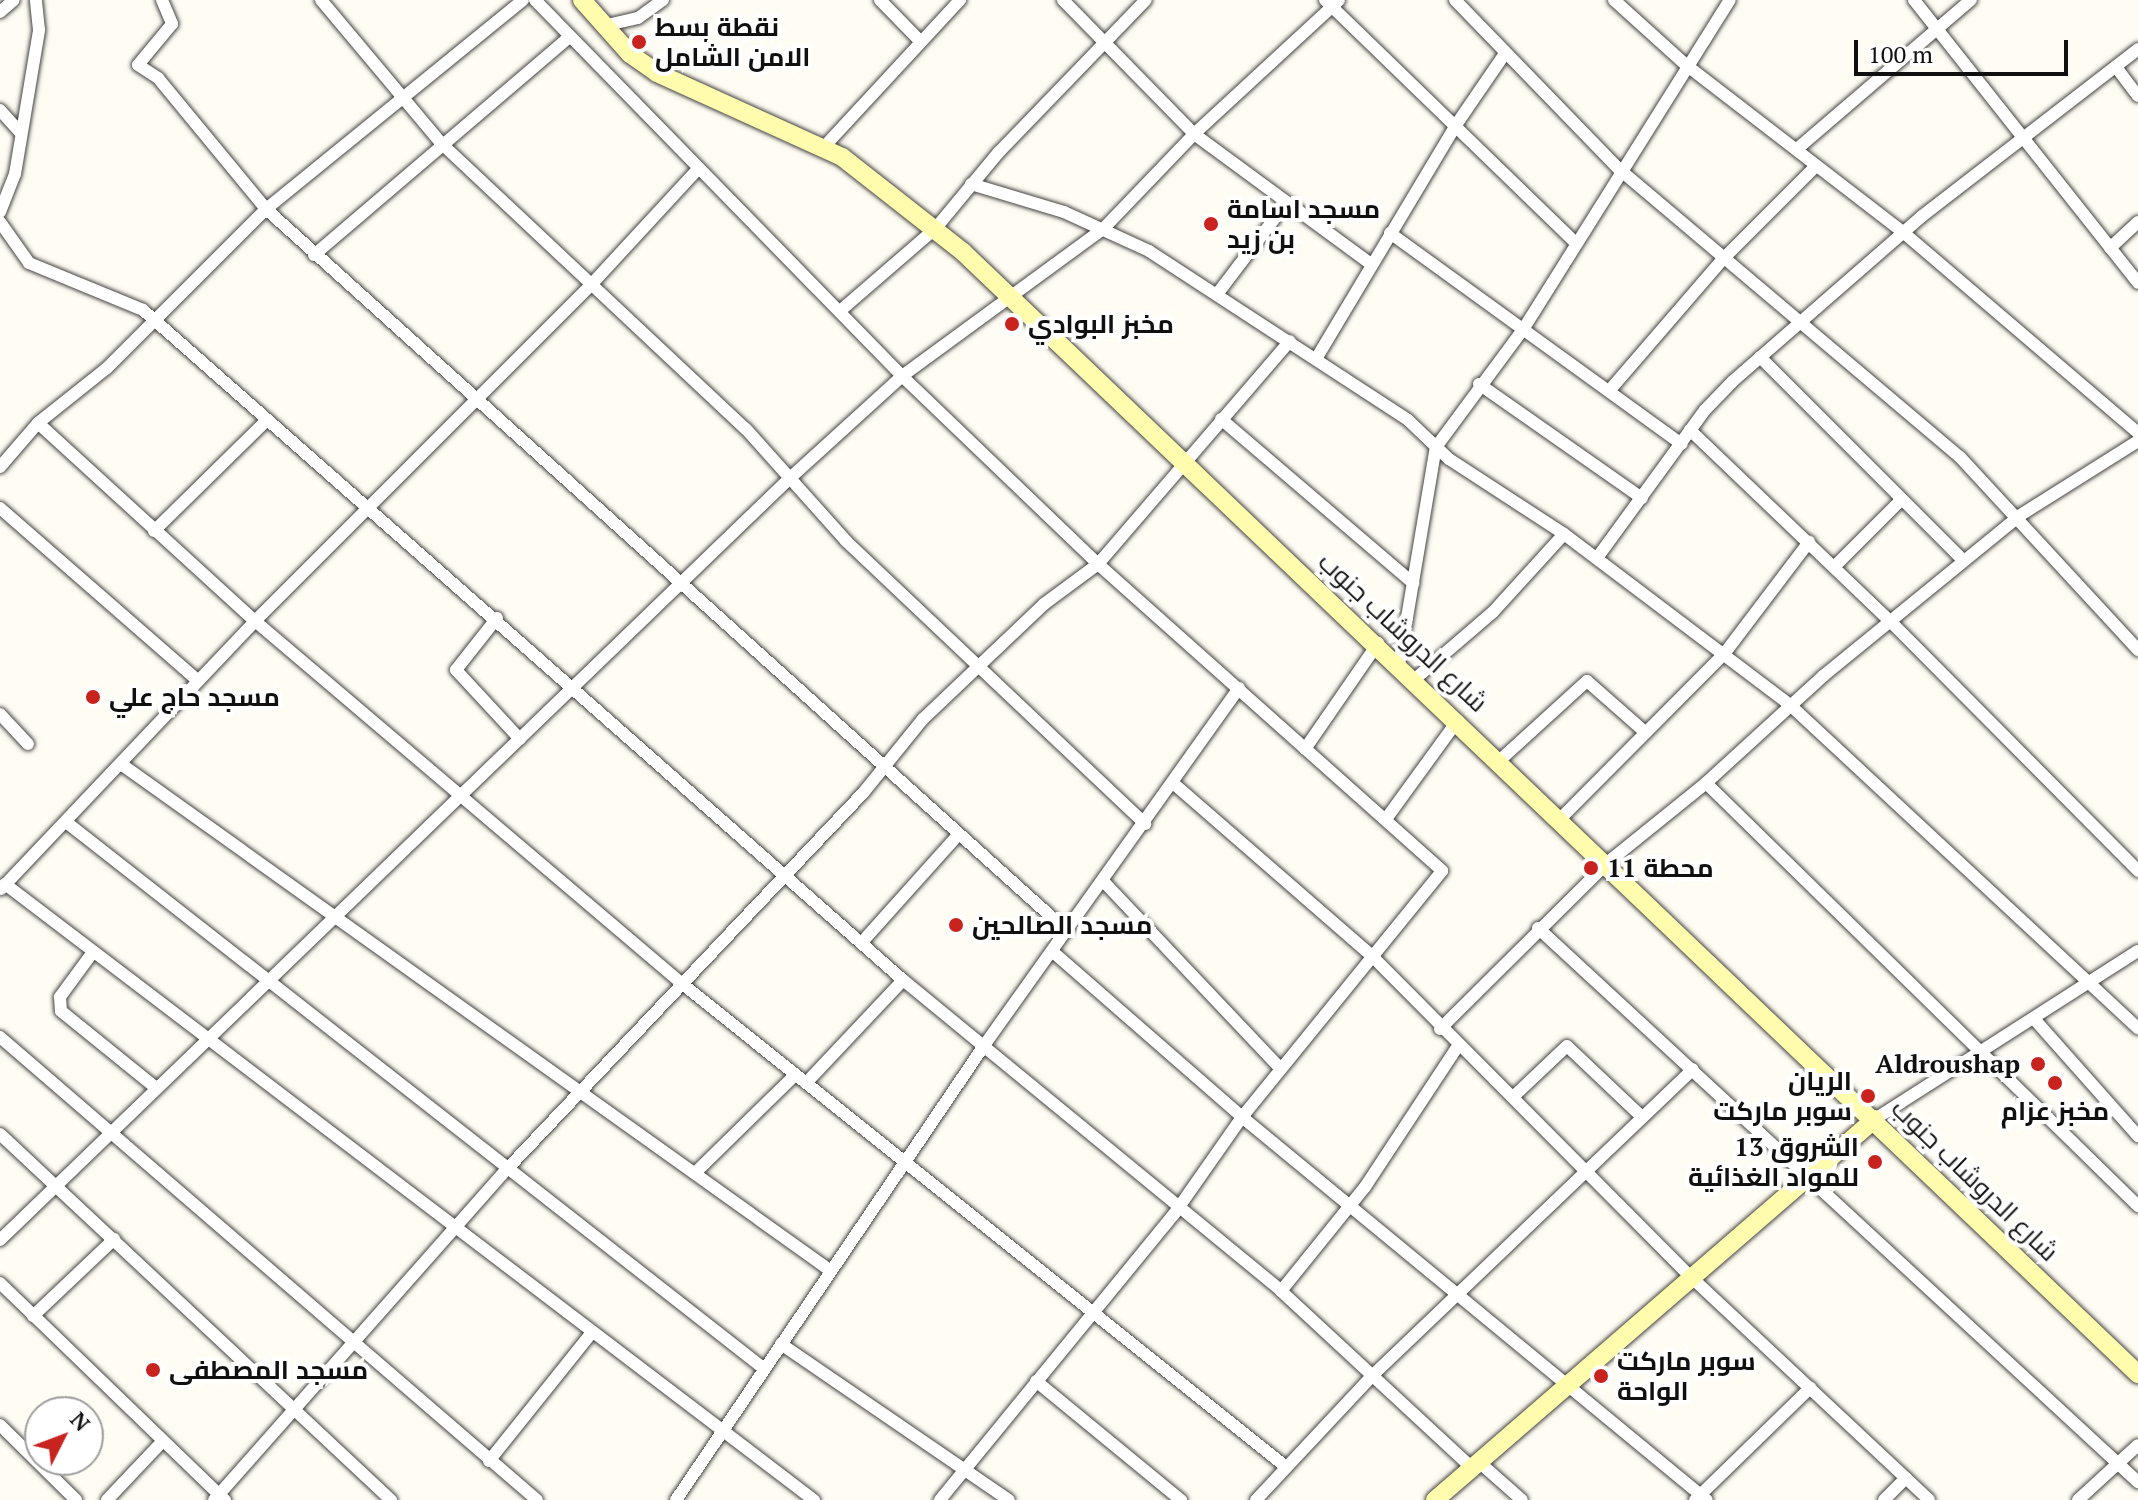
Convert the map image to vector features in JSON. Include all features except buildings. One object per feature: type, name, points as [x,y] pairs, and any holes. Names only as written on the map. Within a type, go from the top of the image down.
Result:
[{"type":"street","points":[[0,12],[14,0]]},
{"type":"street","points":[[0,212],[15,174],[39,30],[36,0]]},
{"type":"street","points":[[162,0],[172,24],[138,65],[158,78],[266,209],[1067,931]]},
{"type":"street","points":[[321,0],[442,144],[746,429],[846,541],[1145,824]]},
{"type":"street","points":[[0,467],[38,423],[107,368],[266,209],[399,96],[523,0]]},
{"type":"street","points":[[535,0],[697,170],[841,310],[902,376],[1098,564],[1442,871],[1242,1117],[1176,1204],[1174,1214],[1089,1313],[940,1500]]},
{"type":"street","name":"شارع الدروشاب جنوب","points":[[582,0],[603,26],[657,73],[823,148],[859,169],[935,229],[1378,643],[2138,1374]]},
{"type":"street","points":[[603,26],[638,18],[663,0]]},
{"type":"street","points":[[880,0],[920,41]]},
{"type":"street","points":[[823,148],[960,0]]},
{"type":"street","points":[[1063,0],[1194,134],[1371,264]]},
{"type":"street","points":[[841,310],[935,229],[971,184],[1146,0]]},
{"type":"street","points":[[1455,0],[1504,55],[1619,169],[1960,457],[2019,516],[2138,650]]},
{"type":"street","points":[[1614,0],[1686,65],[1904,233],[2090,400],[2138,433]]},
{"type":"street","points":[[1399,665],[1436,447],[1479,384],[1524,328],[1619,169],[1730,0]]},
{"type":"street","points":[[1914,0],[2138,283]]},
{"type":"street","points":[[1797,149],[1971,0]]},
{"type":"street","points":[[0,1240],[270,977],[685,584],[789,479],[902,376],[1104,228],[1194,134],[1332,2],[1454,128],[1574,241]]},
{"type":"street","points":[[314,255],[569,37]]},
{"type":"street","points":[[1597,558],[1690,430],[1760,357],[1904,233],[2138,49]]},
{"type":"street","points":[[1316,359],[1454,128],[1504,55]]},
{"type":"street","points":[[2116,67],[2138,96]]},
{"type":"street","points":[[0,110],[21,133]]},
{"type":"street","points":[[1609,391],[1723,259],[1815,167]]},
{"type":"street","points":[[697,170],[590,286],[255,621],[2,887],[93,952],[590,1335],[814,1500]]},
{"type":"street","points":[[971,184],[1003,189],[1104,228],[1218,293],[1408,420],[1436,447],[1597,558],[1790,705],[2138,1028]]},
{"type":"street","points":[[1218,293],[1287,202]]},
{"type":"street","points":[[2110,248],[2138,222]]},
{"type":"street","points":[[2,229],[29,263],[136,306],[153,319],[367,509],[576,687],[903,980],[1281,1291],[1476,1465],[1522,1500]]},
{"type":"street","points":[[1390,233],[1682,444]]},
{"type":"street","points":[[0,1283],[219,1498],[453,1229],[680,982],[784,872],[843,815],[882,764],[978,664],[1098,564],[1182,462],[1290,341]]},
{"type":"street","points":[[1760,357],[1964,561]]},
{"type":"street","points":[[1479,384],[1642,498]]},
{"type":"street","points":[[1221,419],[1413,583]]},
{"type":"street","points":[[154,531],[267,420]]},
{"type":"street","points":[[38,423],[255,621],[680,982],[1089,1313],[1286,1467]]},
{"type":"street","points":[[1690,430],[1891,622],[2138,871]]},
{"type":"street","points":[[1440,1029],[1538,928],[1607,863],[1706,783],[1790,705],[2019,516],[2138,441]]},
{"type":"street","points":[[1834,567],[1902,499]]},
{"type":"street","points":[[0,508],[198,681]]},
{"type":"street","points":[[1415,679],[1493,612],[1564,534]]},
{"type":"street","points":[[1560,819],[1644,731],[1724,654],[1809,542]]},
{"type":"street","points":[[497,618],[456,670],[520,739]]},
{"type":"street","points":[[1305,749],[1378,643]]},
{"type":"street","points":[[1499,761],[1587,681],[1644,731]]},
{"type":"street","points":[[676,1500],[983,1047],[1104,882],[1239,688]]},
{"type":"street","points":[[0,714],[28,744]]},
{"type":"street","points":[[1386,819],[1458,720]]},
{"type":"street","points":[[121,764],[334,918],[582,1090],[831,1271]]},
{"type":"street","points":[[1173,783],[1373,957],[1440,1029],[1587,1169],[1691,1277],[1929,1500]]},
{"type":"street","points":[[1706,783],[2138,1206]]},
{"type":"street","points":[[66,822],[270,977],[763,1368]]},
{"type":"street","points":[[863,941],[958,835]]},
{"type":"street","points":[[1104,882],[1281,1069]]},
{"type":"street","points":[[1538,928],[1693,1069],[1806,1180],[2138,1482]]},
{"type":"street","points":[[1435,1500],[1875,1119],[2036,1021],[2138,951]]},
{"type":"street","points":[[93,952],[60,997],[61,1011],[156,1088]]},
{"type":"street","points":[[1053,952],[1242,1117],[1701,1498],[1810,1388]]},
{"type":"street","points":[[696,1172],[800,1079],[903,980]]},
{"type":"street","points":[[2036,1021],[2138,1136]]},
{"type":"street","points":[[0,1037],[353,1346],[537,1500]]},
{"type":"street","points":[[1281,1291],[1351,1205],[1458,1046]]},
{"type":"street","points":[[1513,1097],[1567,1046],[1642,1117]]},
{"type":"street","points":[[1256,1500],[1374,1374],[1693,1069]]},
{"type":"street","points":[[0,1134],[391,1500]]},
{"type":"street","points":[[33,1316],[114,1239]]},
{"type":"street","points":[[489,1461],[590,1335]]},
{"type":"street","points":[[781,1344],[1009,1500]]},
{"type":"street","points":[[1036,1381],[1181,1500]]},
{"type":"street","points":[[0,1425],[76,1500]]},
{"type":"street","points":[[107,1500],[163,1441]]},
{"type":"street","points":[[2078,1500],[2138,1445]]},
{"type":"street","points":[[1884,1500],[1906,1478]]},
{"type":"place","name":"نقطة بسط الامن الشامل","points":[[639,42]]},
{"type":"place","name":"مسجد اسامة بن زيد","points":[[1211,224]]},
{"type":"place","name":"مخبز البوادي","points":[[1012,324]]},
{"type":"place","name":"مسجد حاج علي","points":[[93,697]]},
{"type":"place","name":"محطة 11","points":[[1591,868]]},
{"type":"place","name":"مسجد الصالحين","points":[[956,925]]},
{"type":"place","name":"Aldroushap","points":[[2038,1064]]},
{"type":"place","name":"مخبز عزام","points":[[2055,1083]]},
{"type":"place","name":"الريان سوبر ماركت","points":[[1868,1096]]},
{"type":"place","name":"الشروق 13 للمواد الغذائية","points":[[1875,1162]]},
{"type":"place","name":"مسجد المصطفى","points":[[153,1370]]},
{"type":"place","name":"سوبر ماركت الواحة","points":[[1601,1376]]}]
